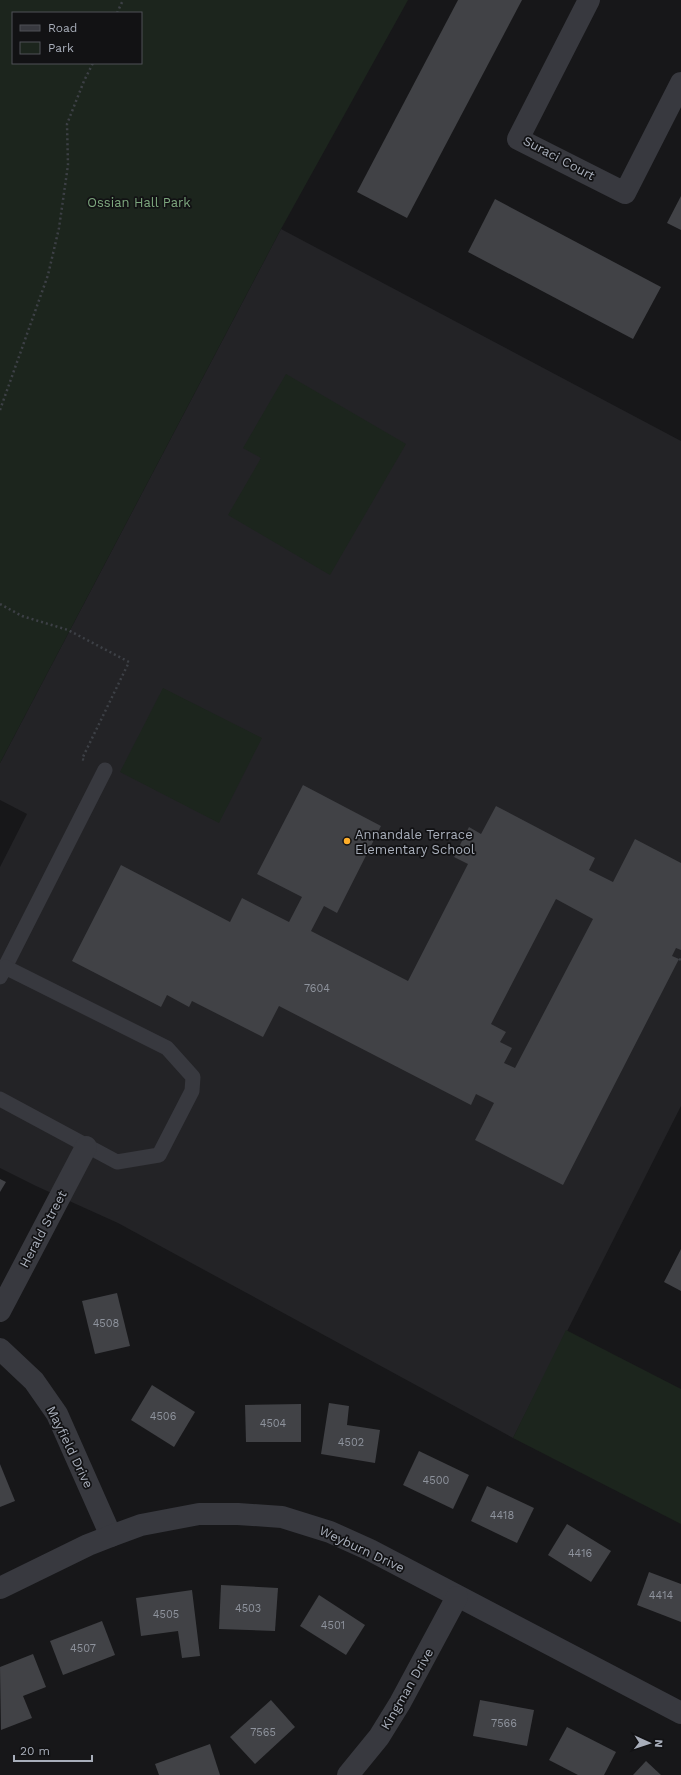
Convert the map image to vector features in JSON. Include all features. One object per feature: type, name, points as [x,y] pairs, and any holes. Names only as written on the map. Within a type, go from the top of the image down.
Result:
[{"type":"street","name":"Suraci Court","points":[[589,0],[518,138],[625,193],[681,83]]},
{"type":"street","name":"Herald Street","points":[[0,1311],[86,1147]]},
{"type":"street","name":"Mayfield Drive","points":[[0,1349],[34,1381],[57,1414],[111,1536]]},
{"type":"street","name":"Weyburn Drive","points":[[0,1588],[111,1536],[141,1525],[199,1514],[238,1514],[282,1518],[330,1532],[370,1550],[457,1597],[681,1713]]},
{"type":"street","name":"Kingman Drive","points":[[348,1775],[379,1737],[400,1703],[457,1597]]},
{"type":"lane","points":[[0,1100],[86,1147],[118,1162],[159,1155],[192,1091],[193,1077],[167,1048],[3,972],[105,770]]},
{"type":"path","points":[[117,12],[123,0]]},
{"type":"path","points":[[0,410],[48,275],[60,228],[68,165],[67,124],[92,64]]},
{"type":"path","points":[[0,604],[22,616],[68,630],[129,662],[82,759],[105,770]]},
{"type":"shaded area","name":"Annandale Terrace Elementary School","points":[[281,229],[681,441],[681,1106],[513,1438],[118,1223],[0,1168],[0,867],[27,814],[0,800],[0,763]]},
{"type":"green space","name":"Ossian Hall Park","points":[[0,0],[408,0],[281,229],[0,763]]},
{"type":"green space","points":[[286,374],[406,444],[330,575],[228,515],[261,458],[243,448]]},
{"type":"green space","points":[[163,688],[262,738],[219,823],[120,772]]},
{"type":"green space","points":[[566,1330],[681,1389],[681,1524],[513,1438]]},
{"type":"building","points":[[458,0],[522,0],[407,218],[357,192]]},
{"type":"building","points":[[681,196],[681,230],[667,223]]},
{"type":"building","points":[[495,199],[661,287],[633,339],[468,252]]},
{"type":"building","points":[[303,785],[381,826],[337,913],[324,906],[311,931],[408,981],[468,864],[454,857],[469,827],[481,834],[496,806],[595,858],[589,870],[613,882],[635,839],[681,863],[681,950],[676,948],[672,956],[679,959],[563,1185],[475,1140],[494,1103],[476,1094],[471,1105],[279,1006],[263,1037],[192,1001],[189,1007],[167,995],[161,1007],[72,961],[121,865],[230,922],[242,898],[289,922],[302,897],[257,874]],"holes":[[[556,899],[593,919],[515,1068],[504,1063],[512,1048],[500,1042],[506,1032],[491,1024]]]},
{"type":"building","points":[[0,1179],[6,1182],[0,1192]]},
{"type":"building","points":[[681,1249],[681,1291],[664,1282]]},
{"type":"building","points":[[117,1293],[130,1346],[95,1354],[82,1301]]},
{"type":"building","points":[[152,1385],[195,1412],[174,1447],[131,1420]]},
{"type":"building","points":[[329,1403],[349,1406],[347,1425],[380,1430],[375,1463],[321,1454]]},
{"type":"building","points":[[301,1404],[301,1442],[246,1442],[245,1405]]},
{"type":"building","points":[[419,1451],[469,1475],[453,1509],[403,1485]]},
{"type":"building","points":[[0,1464],[15,1501],[0,1507]]},
{"type":"building","points":[[487,1486],[534,1508],[517,1543],[471,1521]]},
{"type":"building","points":[[567,1524],[611,1551],[591,1582],[548,1555]]},
{"type":"building","points":[[649,1572],[681,1584],[681,1622],[637,1605]]},
{"type":"building","points":[[221,1585],[278,1588],[275,1631],[219,1629]]},
{"type":"building","points":[[192,1590],[200,1656],[182,1658],[178,1631],[141,1636],[136,1598]]},
{"type":"building","points":[[319,1595],[365,1625],[346,1655],[300,1626]]},
{"type":"building","points":[[102,1621],[115,1655],[63,1675],[50,1641]]},
{"type":"building","points":[[33,1654],[46,1687],[23,1696],[32,1718],[1,1730],[0,1667]]},
{"type":"building","points":[[271,1700],[295,1727],[255,1764],[230,1737]]},
{"type":"building","points":[[480,1700],[534,1710],[527,1746],[473,1736]]},
{"type":"building","points":[[567,1727],[616,1752],[604,1775],[578,1775],[549,1760]]},
{"type":"building","points":[[210,1744],[220,1775],[159,1775],[155,1764]]},
{"type":"building","points":[[646,1761],[661,1775],[633,1775]]},
{"type":"place","name":"Annandale Terrace Elementary School","points":[[347,841]]}]
